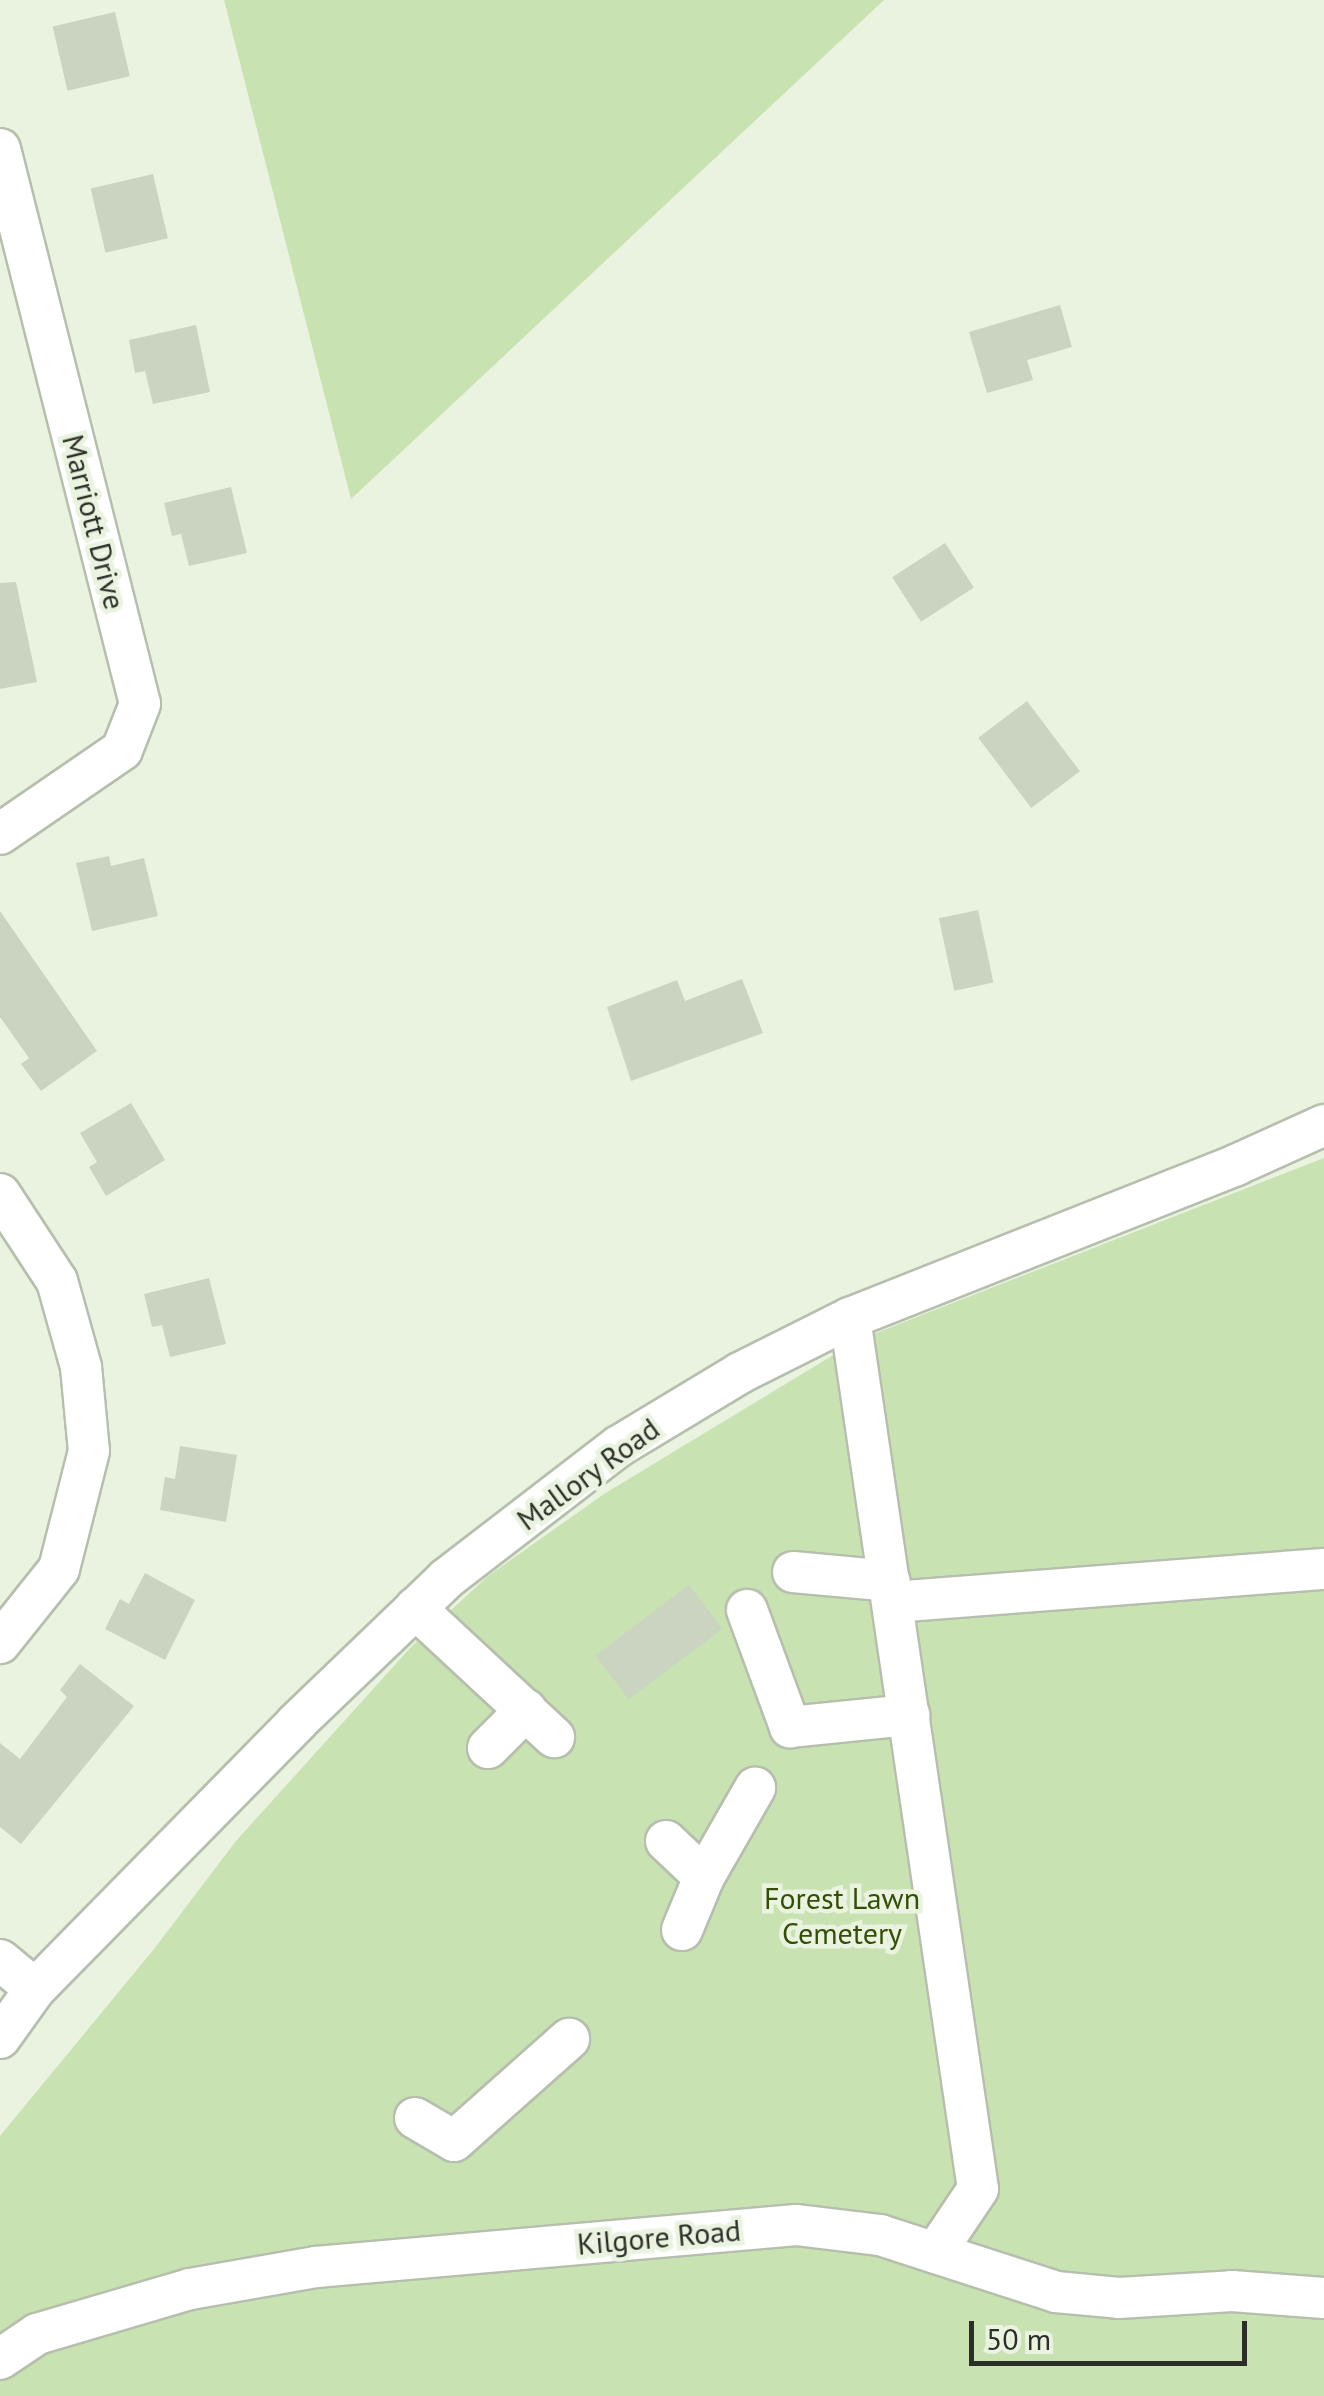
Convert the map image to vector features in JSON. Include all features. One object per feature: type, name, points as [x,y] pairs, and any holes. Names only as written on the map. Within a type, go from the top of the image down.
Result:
[{"type":"street","name":"Marriott Drive","points":[[0,149],[140,704],[122,750],[0,834]]},
{"type":"street","name":"Mallory Road","points":[[0,2038],[35,1989],[446,1578],[620,1446],[740,1373],[850,1318],[1217,1172],[1324,1125]]},
{"type":"street","points":[[0,1194],[57,1281],[81,1368],[89,1452],[59,1569],[0,1643]]},
{"type":"street","points":[[850,1318],[978,2189],[934,2253]]},
{"type":"street","points":[[793,1572],[892,1592],[1324,1568]]},
{"type":"street","points":[[415,1608],[540,1723],[488,1748]]},
{"type":"street","points":[[746,1610],[790,1726],[910,1716]]},
{"type":"street","points":[[682,1930],[704,1876],[755,1788]]},
{"type":"street","points":[[666,1841],[704,1876]]},
{"type":"street","points":[[0,1960],[35,1989]]},
{"type":"street","points":[[415,2118],[454,2141],[569,2039]]},
{"type":"street","name":"Kilgore Road","points":[[0,2359],[37,2334],[190,2289],[316,2268],[796,2225],[880,2235],[1056,2292],[1119,2298],[1232,2291],[1324,2298]]},
{"type":"green space","points":[[224,0],[884,0],[351,499]]},
{"type":"green space","name":"Forest Lawn Cemetery","points":[[1324,1158],[1324,2396],[0,2396],[0,2136],[154,1949],[236,1841],[411,1647],[488,1576],[604,1494],[858,1340]]},
{"type":"building","points":[[115,12],[130,76],[67,91],[53,26]]},
{"type":"building","points":[[153,174],[168,238],[105,253],[91,188]]},
{"type":"building","points":[[1060,305],[1072,347],[1027,360],[1033,380],[987,393],[969,332]]},
{"type":"building","points":[[196,325],[210,392],[153,404],[145,371],[135,373],[129,340]]},
{"type":"building","points":[[231,487],[247,553],[189,566],[181,534],[172,536],[164,503]]},
{"type":"building","points":[[945,543],[974,587],[921,622],[892,577]]},
{"type":"building","points":[[16,582],[37,682],[0,689],[0,583]]},
{"type":"building","points":[[1027,701],[1080,771],[1031,808],[978,738]]},
{"type":"building","points":[[109,856],[111,866],[144,858],[158,916],[92,931],[76,863]]},
{"type":"building","points":[[978,910],[993,982],[954,991],[939,918]]},
{"type":"building","points":[[0,911],[97,1051],[41,1091],[21,1064],[29,1058],[0,1017]]},
{"type":"building","points":[[742,979],[763,1033],[631,1081],[607,1007],[677,980],[685,1001]]},
{"type":"building","points":[[131,1103],[165,1160],[106,1196],[89,1167],[97,1162],[80,1133]]},
{"type":"building","points":[[209,1278],[226,1344],[170,1357],[162,1325],[152,1327],[144,1294]]},
{"type":"building","points":[[180,1446],[237,1455],[226,1522],[160,1510],[165,1477],[175,1479]]},
{"type":"building","points":[[145,1573],[195,1600],[165,1660],[105,1629],[120,1599],[129,1604]]},
{"type":"building","points":[[689,1585],[722,1629],[629,1699],[596,1655]]},
{"type":"building","points":[[80,1664],[134,1706],[21,1844],[0,1827],[0,1743],[20,1759],[67,1697],[60,1690]]}]
